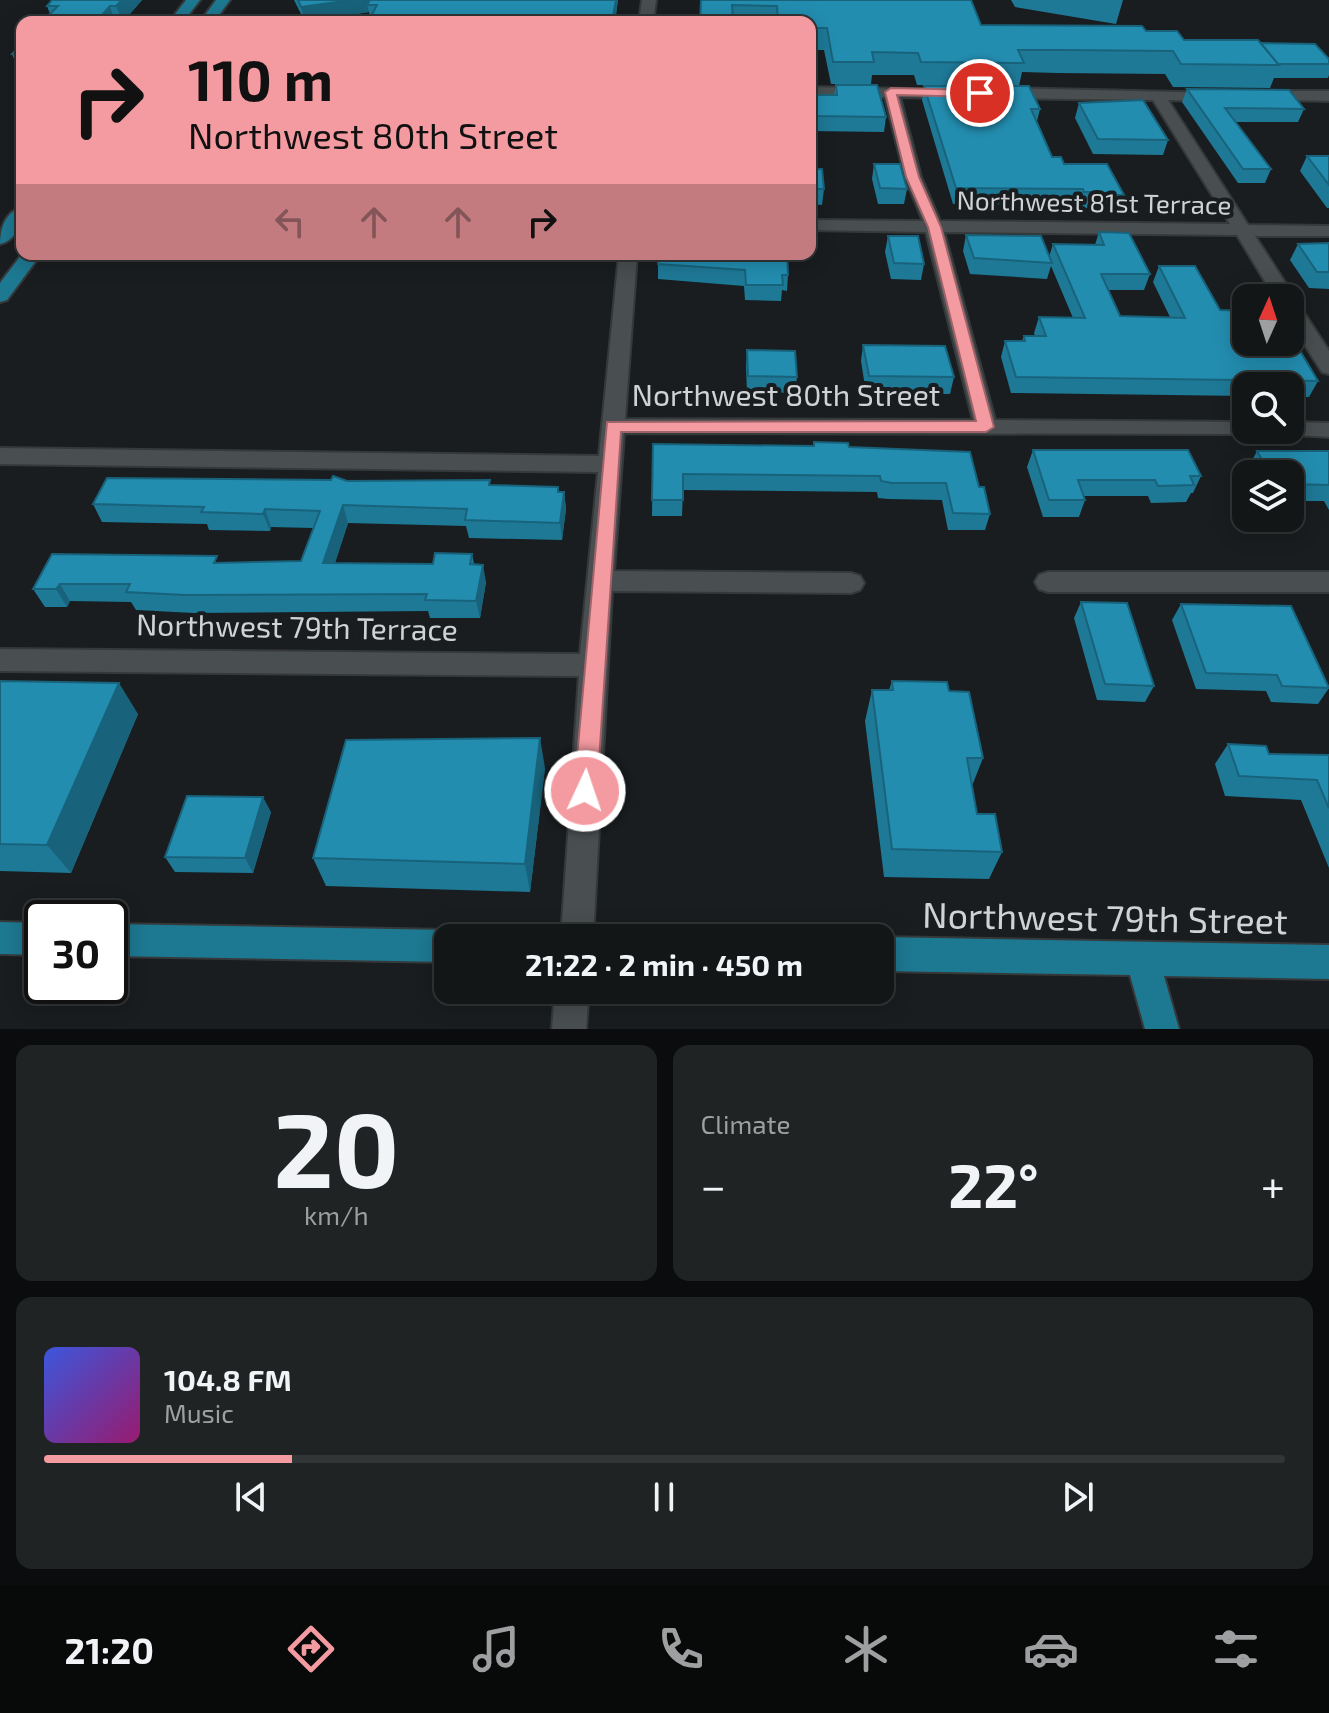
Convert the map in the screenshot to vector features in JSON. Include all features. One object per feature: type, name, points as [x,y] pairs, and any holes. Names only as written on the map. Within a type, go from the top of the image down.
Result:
[{"type":"main road","points":[[181,16],[193,0]]},
{"type":"main road","points":[[0,239],[16,219]]},
{"type":"main road","points":[[0,296],[27,260]]},
{"type":"main road","points":[[0,938],[24,939]]},
{"type":"main road","points":[[128,940],[434,946]]},
{"type":"main road","name":"Northwest 79th Street","points":[[894,954],[1329,962]]},
{"type":"main road","points":[[1142,958],[1162,1029]]},
{"type":"street","points":[[816,92],[1329,96]]},
{"type":"street","points":[[891,92],[913,177],[934,227],[986,427]]},
{"type":"street","points":[[1158,96],[1276,284]]},
{"type":"street","name":"Northwest 81st Terrace","points":[[816,225],[1329,231]]},
{"type":"street","points":[[578,924],[593,665],[627,260]]},
{"type":"street","points":[[1304,327],[1329,327]]},
{"type":"street","points":[[1304,329],[1329,367]]},
{"type":"street","name":"Northwest 80th Street","points":[[613,426],[1232,429]]},
{"type":"street","points":[[1304,429],[1329,430]]},
{"type":"street","points":[[0,456],[610,464]]},
{"type":"street","points":[[600,581],[851,583]]},
{"type":"street","points":[[1048,582],[1329,582]]},
{"type":"street","name":"Northwest 79th Terrace","points":[[0,660],[593,665]]},
{"type":"street","points":[[569,1029],[571,1004]]},
{"type":"building","points":[[52,0],[122,0],[116,6],[110,6],[101,16],[48,16],[58,6],[47,6]]},
{"type":"building","points":[[298,0],[351,0],[301,7]]},
{"type":"building","points":[[370,0],[616,0],[613,16],[371,16],[377,5],[367,5]]},
{"type":"building","points":[[701,0],[971,0],[981,25],[1142,26],[1146,31],[1177,31],[1184,40],[1258,40],[1279,65],[1181,64],[1173,51],[1063,50],[1018,50],[1024,63],[921,62],[918,53],[872,52],[874,62],[833,62],[827,28],[816,28],[816,16],[778,16],[777,6],[732,5],[733,16],[700,16]]},
{"type":"building","points":[[1261,43],[1315,44],[1329,59],[1329,64],[1278,64]]},
{"type":"building","points":[[836,85],[877,85],[886,117],[816,116],[816,95],[837,95]]},
{"type":"building","points":[[924,86],[1029,86],[1040,109],[1031,109],[1052,157],[1061,157],[1064,164],[1107,164],[1124,195],[1100,195],[1098,192],[1084,192],[1083,189],[956,188]]},
{"type":"building","points":[[1187,89],[1289,90],[1304,109],[1225,108],[1271,169],[1243,169]]},
{"type":"building","points":[[1143,100],[1168,140],[1098,139],[1079,103]]},
{"type":"building","points":[[1307,156],[1329,156],[1329,185]]},
{"type":"building","points":[[874,164],[900,164],[907,189],[880,188]]},
{"type":"building","points":[[816,169],[822,169],[824,189],[816,189]]},
{"type":"building","points":[[1099,232],[1129,233],[1150,274],[1101,274],[1120,316],[1185,318],[1159,266],[1195,266],[1220,310],[1232,310],[1232,356],[1303,356],[1318,381],[1304,381],[1304,372],[1232,372],[1232,380],[1016,377],[1005,341],[1025,341],[1024,336],[1046,336],[1039,317],[1085,318],[1053,244],[1104,245]]},
{"type":"building","points":[[966,235],[1041,236],[1052,263],[974,258]]},
{"type":"building","points":[[888,236],[918,236],[924,264],[894,263]]},
{"type":"building","points":[[1329,243],[1329,272],[1317,272],[1298,244]]},
{"type":"building","points":[[658,260],[787,260],[788,275],[782,275],[783,285],[746,285],[745,270],[658,264]]},
{"type":"building","points":[[863,345],[945,346],[954,377],[869,376]]},
{"type":"building","points":[[747,350],[795,351],[797,377],[748,376]]},
{"type":"building","points":[[814,442],[848,443],[849,447],[970,452],[979,487],[984,487],[990,514],[953,513],[946,483],[892,483],[881,481],[880,476],[683,474],[683,500],[652,500],[653,444],[814,446]]},
{"type":"building","points":[[1033,450],[1188,450],[1201,476],[1190,476],[1194,485],[1158,486],[1155,480],[1078,480],[1085,500],[1049,500]]},
{"type":"building","points":[[1257,451],[1329,451],[1329,485],[1304,484],[1304,460],[1262,460]]},
{"type":"building","points":[[333,476],[347,481],[490,480],[489,485],[558,487],[558,492],[564,492],[560,523],[465,520],[467,509],[343,505],[323,563],[433,564],[435,553],[472,554],[470,564],[483,565],[476,601],[425,600],[427,594],[185,595],[126,592],[130,584],[60,584],[56,589],[33,589],[52,554],[217,556],[214,563],[301,561],[320,511],[265,509],[263,514],[201,512],[204,507],[93,504],[107,478],[331,480]]},
{"type":"building","points":[[1081,602],[1127,603],[1154,686],[1105,684]]},
{"type":"building","points":[[1181,604],[1291,606],[1329,688],[1282,686],[1277,675],[1206,673]]},
{"type":"building","points":[[0,681],[119,683],[47,845],[0,844]]},
{"type":"building","points":[[892,681],[947,682],[949,691],[969,692],[983,758],[967,758],[977,814],[995,814],[1002,852],[892,849],[872,690],[893,690]]},
{"type":"building","points":[[540,738],[525,864],[313,858],[346,740]]},
{"type":"building","points":[[1228,744],[1266,746],[1269,754],[1329,755],[1329,808],[1317,780],[1239,776]]},
{"type":"building","points":[[187,796],[263,797],[245,858],[165,857]]},
{"type":"route","points":[[585,791],[613,426],[986,427],[934,227],[913,177],[891,92],[980,93]]}]
